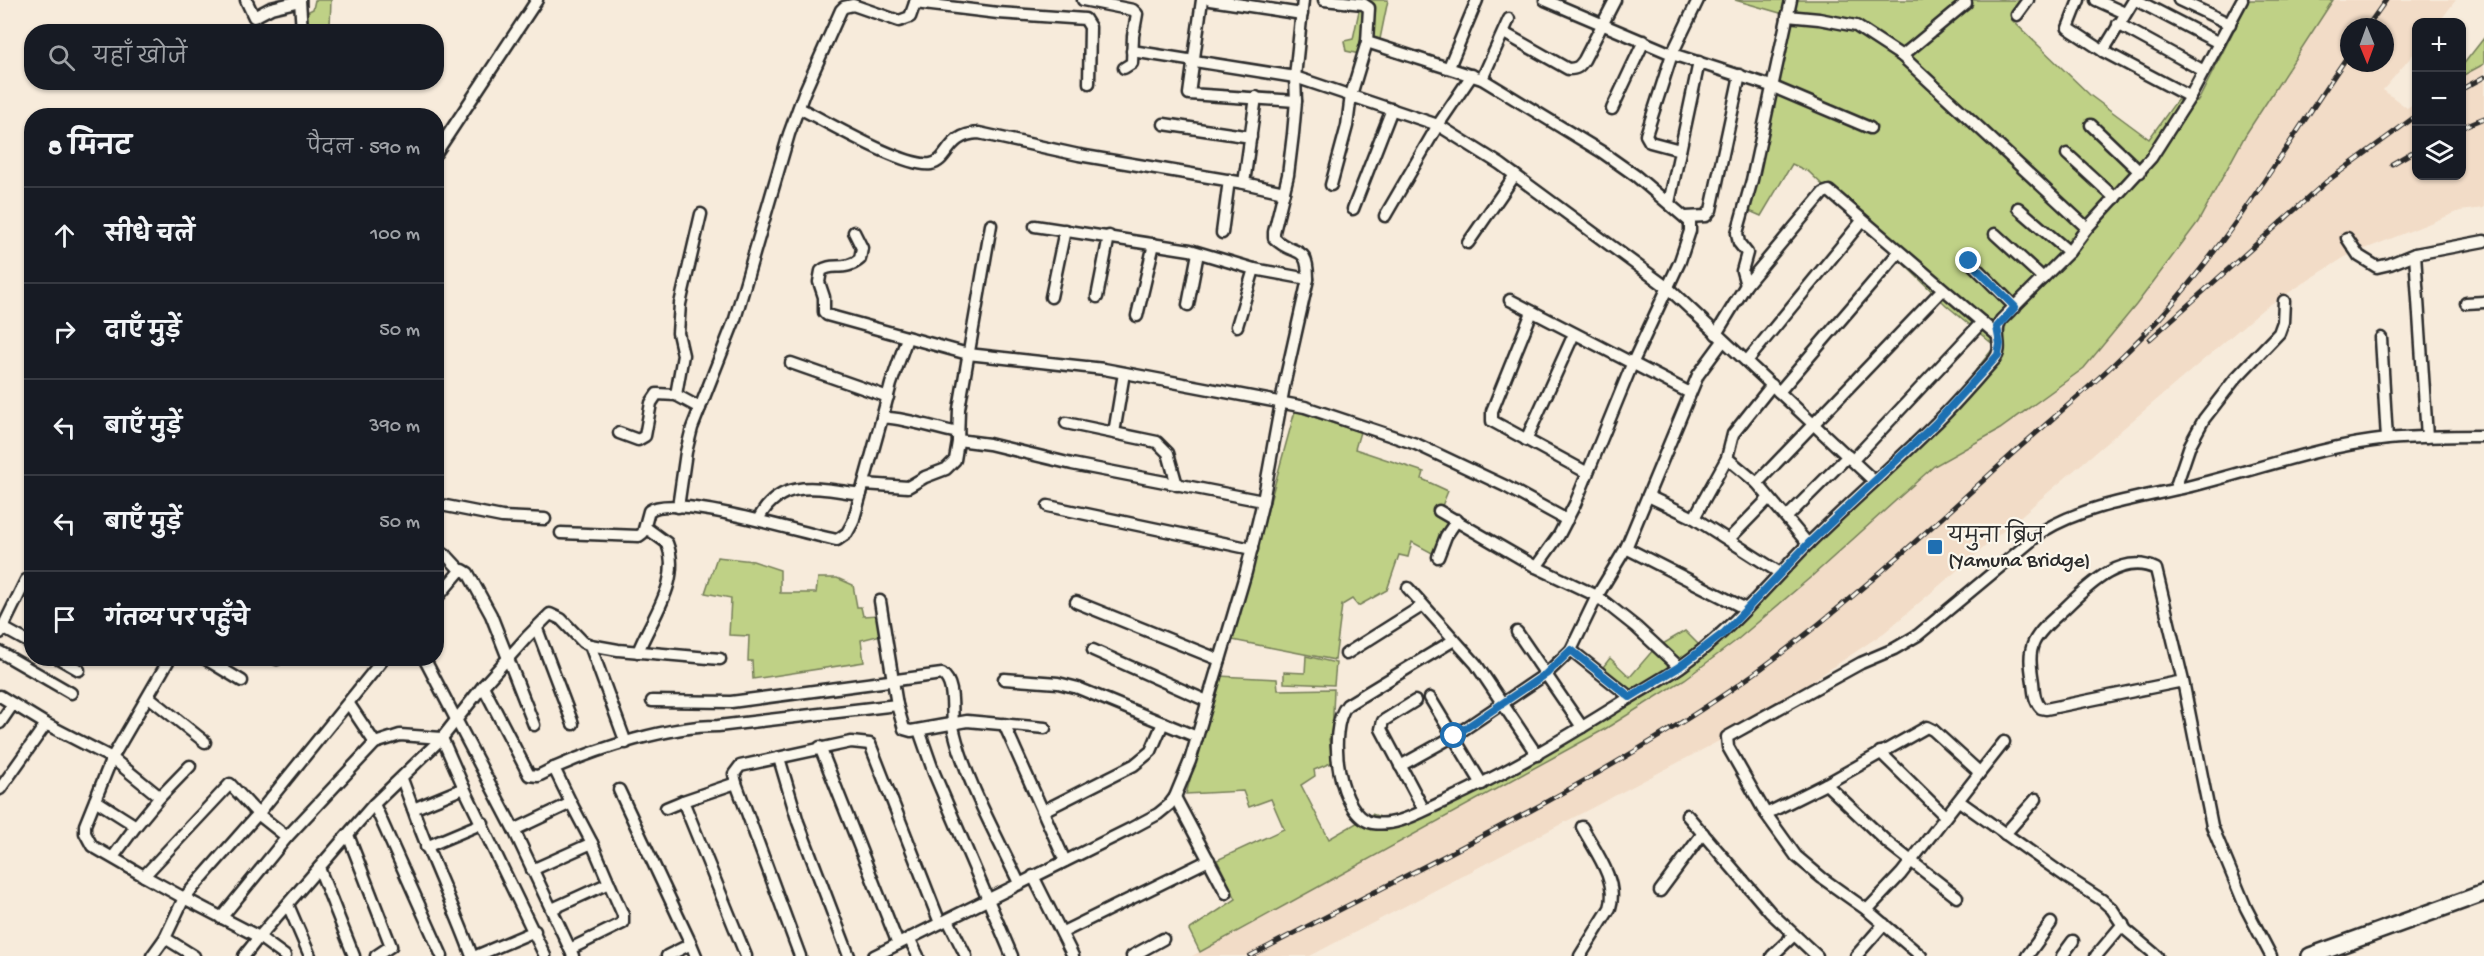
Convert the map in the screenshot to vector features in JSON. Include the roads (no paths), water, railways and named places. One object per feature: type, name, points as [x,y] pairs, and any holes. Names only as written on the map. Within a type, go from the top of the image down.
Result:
[{"type":"street","points":[[246,0],[254,17],[271,8],[300,0],[302,24]]},
{"type":"street","points":[[444,141],[537,0]]},
{"type":"street","points":[[1083,0],[1134,10],[1137,14],[1132,63],[1124,68]]},
{"type":"street","points":[[1202,0],[1189,94],[1296,101]]},
{"type":"street","points":[[1210,0],[1302,14]]},
{"type":"street","points":[[874,956],[1158,814],[1175,797],[1197,736],[1252,549],[1308,279],[1308,264],[1302,252],[1292,250],[1274,238],[1284,192],[1296,101],[1295,77],[1303,0]]},
{"type":"street","points":[[1324,0],[1367,6],[1370,14],[1367,42],[1351,95],[1347,126],[1331,185]]},
{"type":"street","points":[[1449,67],[1477,0]]},
{"type":"street","points":[[1545,0],[1672,54],[1771,86],[1870,128]]},
{"type":"street","points":[[1504,33],[1568,69],[1579,68],[1615,0]]},
{"type":"street","points":[[1680,150],[1650,142],[1646,138],[1672,54],[1698,0]]},
{"type":"street","points":[[1746,285],[1742,271],[1747,253],[1739,243],[1737,233],[1752,180],[1791,0]]},
{"type":"street","points":[[2017,15],[2028,0]]},
{"type":"street","points":[[2079,0],[2068,28],[2103,51],[2190,97]]},
{"type":"street","points":[[2096,0],[2125,13]]},
{"type":"street","points":[[2103,51],[2135,0],[2219,43]]},
{"type":"street","points":[[2179,0],[2230,24]]},
{"type":"street","points":[[1454,640],[1347,705],[1342,711],[1336,749],[1338,771],[1360,817],[1373,823],[1392,823],[1482,784],[1582,728],[1679,667],[1724,633],[1808,544],[1935,424],[1994,360],[2000,349],[1997,327],[2001,320],[2069,252],[2087,228],[2140,172],[2190,97],[2242,0]]},
{"type":"street","points":[[678,507],[687,445],[735,318],[770,194],[799,108],[843,7],[853,5],[899,21],[910,17],[916,1],[998,13],[1085,20],[1090,27],[1089,83]]},
{"type":"street","points":[[1902,56],[1966,3]]},
{"type":"street","points":[[1787,16],[1856,26],[1902,56],[2087,228]]},
{"type":"street","points":[[1385,216],[1438,125],[1477,77],[1504,33],[1509,19]]},
{"type":"street","points":[[2118,24],[2204,70]]},
{"type":"street","points":[[1612,109],[1644,41]]},
{"type":"street","points":[[1367,42],[1477,77],[1602,152],[1690,222],[1690,231],[1668,288],[1633,362],[1567,519],[1559,535],[1536,567]]},
{"type":"street","points":[[1132,51],[1295,77],[1438,125],[1515,175],[1668,288],[1874,481]]},
{"type":"street","points":[[1669,203],[1699,62]]},
{"type":"street","points":[[1686,217],[1706,216],[1711,210],[1740,75]]},
{"type":"street","points":[[1244,183],[1256,97]]},
{"type":"street","points":[[799,108],[876,147],[923,164],[934,164],[949,146],[964,135],[980,133],[1079,155],[1229,180],[1284,192]]},
{"type":"street","points":[[1353,209],[1392,109]]},
{"type":"street","points":[[1164,124],[1251,137]]},
{"type":"street","points":[[2091,125],[2140,172]]},
{"type":"street","points":[[2067,154],[2115,198]]},
{"type":"street","points":[[1467,243],[1515,175]]},
{"type":"street","points":[[1222,233],[1229,180]]},
{"type":"street","points":[[1400,766],[1454,736],[1502,704],[1546,674],[1571,650],[1597,596],[1626,548],[1698,375],[1746,285],[1826,191],[1833,193],[1942,290],[1997,334]]},
{"type":"street","points":[[2018,207],[2069,252]]},
{"type":"street","points":[[676,395],[682,355],[678,333],[682,296],[701,214]]},
{"type":"street","points":[[1747,361],[1862,221]]},
{"type":"street","points":[[758,520],[769,501],[789,490],[908,487],[946,469],[955,460],[959,409],[991,225]]},
{"type":"street","points":[[1035,226],[1154,244],[1308,279]]},
{"type":"street","points":[[1051,297],[1065,230]]},
{"type":"street","points":[[854,232],[862,248],[860,259],[847,267],[827,267],[821,271],[819,282],[824,297],[824,312],[834,317],[968,354],[1124,373],[1281,401],[1416,444],[1505,486],[1567,519]]},
{"type":"street","points":[[1995,234],[2043,278]]},
{"type":"street","points":[[1097,297],[1109,236]]},
{"type":"street","points":[[2347,238],[2359,256],[2377,267],[2415,254],[2484,241]]},
{"type":"street","points":[[1137,316],[1154,244]]},
{"type":"street","points":[[1694,518],[1727,459],[1733,434],[1899,252]]},
{"type":"street","points":[[1188,305],[1198,253]]},
{"type":"street","points":[[2415,254],[2427,437]]},
{"type":"street","points":[[1969,261],[2015,307]]},
{"type":"street","points":[[1238,326],[1254,268]]},
{"type":"street","points":[[1757,483],[1812,423],[1942,290]]},
{"type":"street","points":[[1510,300],[1690,393]]},
{"type":"street","points":[[2175,489],[2190,445],[2204,419],[2235,380],[2279,333],[2283,322],[2284,301]]},
{"type":"street","points":[[2466,303],[2484,302]]},
{"type":"street","points":[[1532,312],[1491,415],[1494,424],[1586,472]]},
{"type":"street","points":[[1787,518],[1851,458],[1982,322]]},
{"type":"street","points":[[1526,440],[1574,334]]},
{"type":"street","points":[[561,533],[639,536],[653,508],[678,507],[758,520],[837,540],[847,533],[863,489],[907,338]]},
{"type":"street","points":[[2381,338],[2387,439]]},
{"type":"street","points":[[791,363],[888,397]]},
{"type":"street","points":[[1114,433],[1124,373]]},
{"type":"street","points":[[620,433],[634,439],[642,439],[648,429],[653,398],[663,393],[676,395],[700,408]]},
{"type":"street","points":[[882,418],[893,417],[958,436],[1072,464],[1263,501]]},
{"type":"street","points":[[1066,423],[1157,442],[1170,459],[1177,485]]},
{"type":"street","points":[[1921,956],[1867,910],[1802,862],[1788,847],[1766,814],[1728,747],[1727,737],[1861,663],[1894,650],[1918,635],[2043,531],[2061,520],[2094,509],[2313,453],[2387,439],[2484,436]]},
{"type":"street","points":[[1727,459],[1757,483],[1808,544]]},
{"type":"street","points":[[1648,496],[1694,518],[1780,573]]},
{"type":"street","points":[[1729,539],[1769,498]]},
{"type":"street","points":[[444,506],[501,517],[545,519]]},
{"type":"street","points":[[1048,506],[1252,549]]},
{"type":"street","points":[[1439,510],[1536,567],[1597,596],[1636,627],[1679,667]]},
{"type":"street","points":[[1438,557],[1446,536],[1457,520]]},
{"type":"street","points":[[638,652],[644,636],[658,616],[672,566],[667,543],[645,527]]},
{"type":"street","points":[[1626,548],[1746,609]]},
{"type":"street","points":[[444,554],[461,571],[468,573],[491,615],[534,725]]},
{"type":"street","points":[[2183,681],[2053,709],[2041,708],[2035,699],[2030,658],[2032,649],[2044,628],[2093,581],[2113,570],[2141,565],[2156,569],[2183,681],[2211,826],[2246,908],[2271,956]]},
{"type":"street","points":[[444,590],[461,571]]},
{"type":"street","points":[[24,584],[1,631],[24,641]]},
{"type":"street","points":[[1408,588],[1476,664],[1537,755]]},
{"type":"street","points":[[880,601],[897,705],[904,729],[919,730],[967,720],[1045,728]]},
{"type":"street","points":[[1076,602],[1220,660]]},
{"type":"street","points":[[1346,654],[1422,606]]},
{"type":"street","points":[[244,956],[374,804],[442,738],[483,686],[546,617],[555,615],[583,642],[590,645],[638,652],[720,658]]},
{"type":"street","points":[[537,629],[573,724]]},
{"type":"street","points":[[1517,632],[1582,728]]},
{"type":"street","points":[[590,645],[626,743]]},
{"type":"street","points":[[1093,650],[1207,701]]},
{"type":"street","points":[[1571,650],[1630,697]]},
{"type":"street","points":[[0,652],[24,666]]},
{"type":"street","points":[[24,666],[71,693]]},
{"type":"street","points":[[72,666],[79,670]]},
{"type":"street","points":[[166,666],[112,758],[85,833],[92,846],[259,938],[285,956]]},
{"type":"street","points":[[217,666],[242,681]]},
{"type":"street","points":[[152,956],[165,938],[184,898],[258,814],[349,704],[377,666]]},
{"type":"street","points":[[428,666],[492,792],[514,830],[572,952],[623,923],[623,915],[592,843],[554,768]]},
{"type":"street","points":[[652,701],[731,702],[938,673],[946,676],[950,684],[952,723],[959,752],[1019,884]]},
{"type":"street","points":[[1004,679],[1058,683],[1078,688],[1197,736]]},
{"type":"street","points":[[483,686],[529,775],[538,776],[602,749],[693,726],[718,726],[897,705]]},
{"type":"street","points":[[0,696],[46,724],[112,758],[160,797]]},
{"type":"street","points":[[149,697],[205,742]]},
{"type":"street","points":[[1430,698],[1482,784]]},
{"type":"street","points":[[1415,701],[1381,724],[1381,729],[1424,810]]},
{"type":"street","points":[[0,723],[13,704]]},
{"type":"street","points":[[349,704],[375,743]]},
{"type":"street","points":[[1043,811],[1134,765],[1148,755],[1163,723]]},
{"type":"street","points":[[0,789],[46,724]]},
{"type":"street","points":[[1004,724],[1065,861]]},
{"type":"street","points":[[1766,814],[1880,752],[1930,728],[1977,770],[1978,775]]},
{"type":"street","points":[[919,730],[1012,956]]},
{"type":"street","points":[[221,918],[287,837],[375,743],[400,735],[442,738]]},
{"type":"street","points":[[442,738],[545,956]]},
{"type":"street","points":[[800,956],[734,774],[740,766],[851,742],[870,744],[944,922],[966,956]]},
{"type":"street","points":[[1867,910],[1911,861],[2004,742]]},
{"type":"street","points":[[820,747],[898,944]]},
{"type":"street","points":[[1880,752],[1945,816]]},
{"type":"street","points":[[779,758],[798,822],[849,956]]},
{"type":"street","points":[[114,857],[160,797],[190,766]]},
{"type":"street","points":[[402,779],[426,847],[474,956],[535,931]]},
{"type":"street","points":[[666,808],[736,783]]},
{"type":"street","points":[[1826,783],[1862,820],[1957,897]]},
{"type":"street","points":[[144,876],[230,784],[258,814],[287,837]]},
{"type":"street","points":[[414,809],[464,788]]},
{"type":"street","points":[[619,790],[662,878],[696,956]]},
{"type":"street","points":[[1175,797],[1226,893]]},
{"type":"street","points":[[95,800],[136,826]]},
{"type":"street","points":[[2005,834],[2036,800]]},
{"type":"street","points":[[683,801],[746,956]]},
{"type":"street","points":[[1959,801],[2102,900],[2123,924],[2157,956]]},
{"type":"street","points":[[514,830],[571,803]]},
{"type":"street","points":[[374,804],[442,956]]},
{"type":"street","points":[[1687,815],[1770,912],[1817,956]]},
{"type":"street","points":[[426,847],[483,824]]},
{"type":"street","points":[[1580,956],[1610,908],[1613,899],[1605,871],[1582,827]]},
{"type":"street","points":[[1660,891],[1703,833]]},
{"type":"street","points":[[348,835],[391,946],[376,956]]},
{"type":"street","points":[[532,870],[592,843]]},
{"type":"street","points":[[1063,932],[1209,860]]},
{"type":"street","points":[[319,868],[354,956]]},
{"type":"street","points":[[1033,876],[1073,956]]},
{"type":"street","points":[[552,909],[609,883]]},
{"type":"street","points":[[2310,956],[2484,893]]},
{"type":"street","points":[[288,905],[310,956]]},
{"type":"street","points":[[2027,956],[2051,923]]},
{"type":"street","points":[[1856,956],[1884,924]]},
{"type":"street","points":[[2096,956],[2123,924]]},
{"type":"street","points":[[1772,956],[1794,935]]},
{"type":"street","points":[[165,938],[194,956]]},
{"type":"street","points":[[909,938],[918,956]]},
{"type":"street","points":[[1132,956],[1163,939]]},
{"type":"street","points":[[2062,956],[2073,941]]},
{"type":"street","points":[[667,956],[691,944]]},
{"type":"railway","points":[[2373,18],[2386,0]]},
{"type":"railway","points":[[1250,956],[1436,861],[1621,760],[1738,685],[1843,604],[2094,382],[2154,324],[2220,243],[2340,67]]},
{"type":"railway","points":[[2466,87],[2484,77]]},
{"type":"railway","points":[[2464,126],[2484,118]]},
{"type":"railway","points":[[2150,339],[2326,182],[2412,119]]},
{"type":"railway","points":[[2392,164],[2412,152]]},
{"type":"place","name":"यमुना ब्रिज (Yamuna Bridge)","points":[[1935,547]]}]
